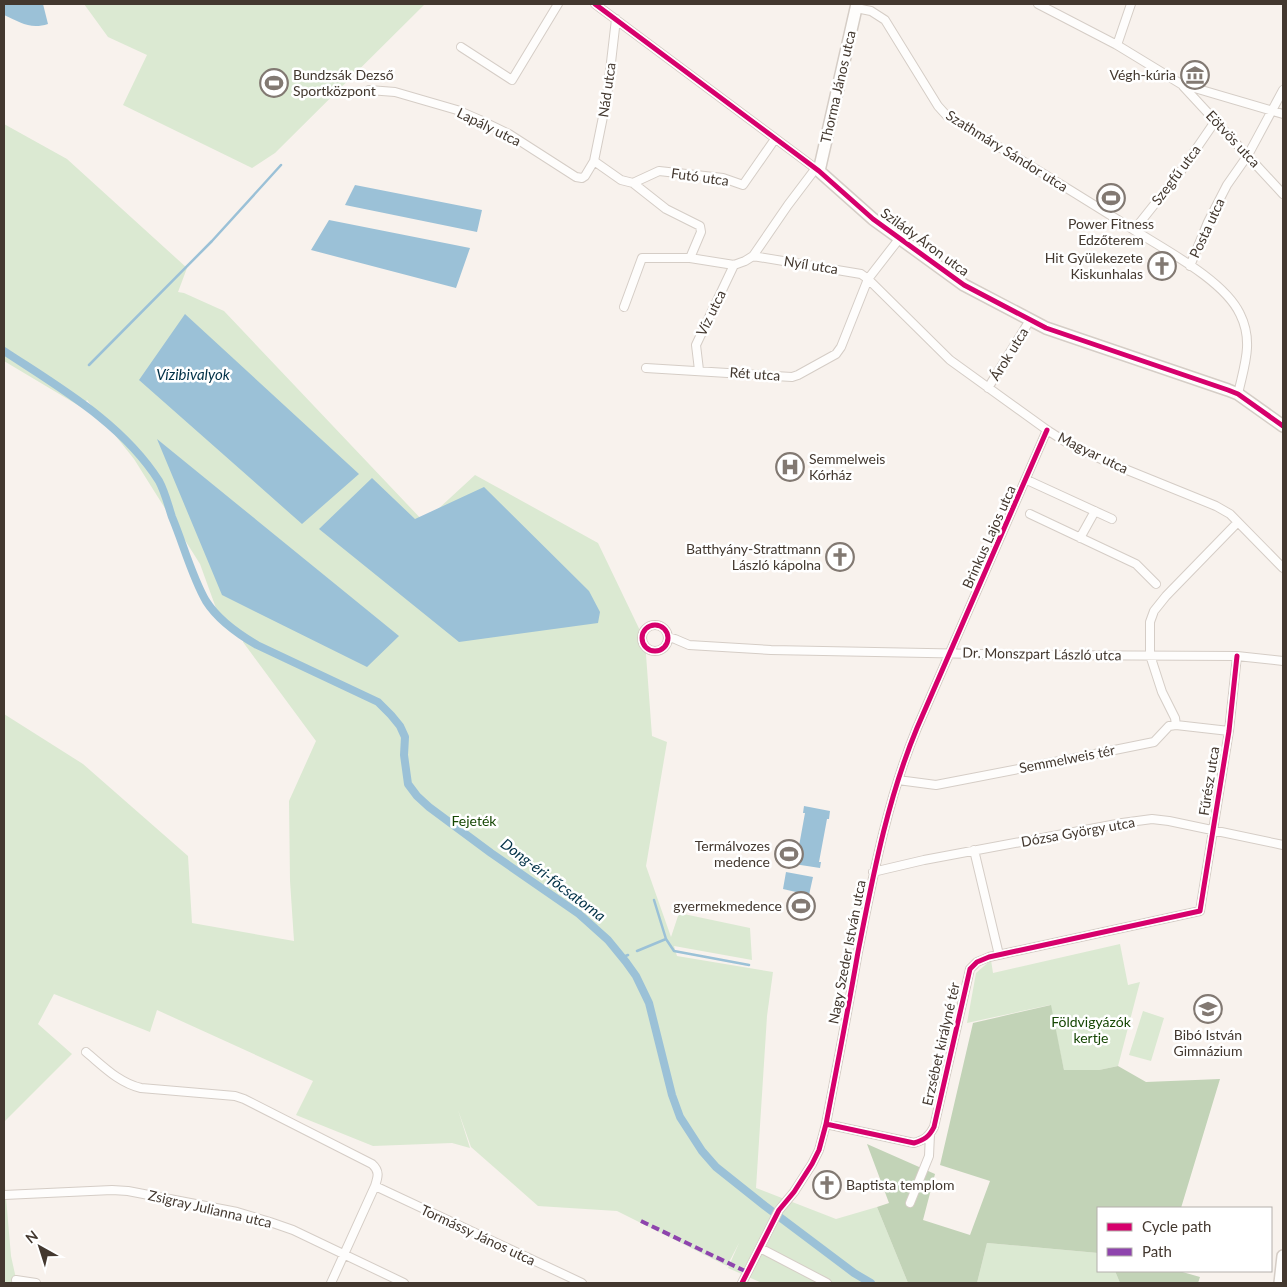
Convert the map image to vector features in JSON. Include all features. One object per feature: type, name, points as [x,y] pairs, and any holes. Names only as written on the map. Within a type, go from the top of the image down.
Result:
[{"type":"street","points":[[460,47],[512,80],[558,4]]},
{"type":"street","name":"Szilády Áron utca","points":[[595,4],[818,170],[872,219],[964,285],[1046,328],[1238,394],[1283,426]]},
{"type":"street","points":[[1038,4],[1117,45],[1181,84],[1283,114]]},
{"type":"street","points":[[1117,45],[1131,4]]},
{"type":"street","name":"Thorma János utca","points":[[818,170],[857,6]]},
{"type":"street","name":"Szathmáry Sándor utca","points":[[857,6],[871,11],[885,20],[938,106],[947,116],[1046,174],[1190,266]]},
{"type":"street","name":"Nád utca","points":[[594,161],[607,97],[616,19]]},
{"type":"street","name":"Eötvös utca","points":[[1181,84],[1283,194]]},
{"type":"street","name":"Lapály utca","points":[[369,90],[395,92],[457,110],[509,134],[576,178],[585,176],[594,161]]},
{"type":"street","name":"Posta utca","points":[[1238,394],[1248,343],[1244,324],[1230,298],[1190,266],[1208,222],[1227,185],[1248,155],[1283,90]]},
{"type":"street","name":"Szegfű utca","points":[[1134,230],[1181,171],[1216,120]]},
{"type":"street","name":"Futó utca","points":[[633,182],[659,171],[723,178],[743,185],[776,138]]},
{"type":"street","points":[[594,161],[621,180],[633,182],[666,209],[700,226],[701,232],[690,258]]},
{"type":"street","points":[[624,307],[642,258],[690,258],[734,265],[753,256],[788,205],[818,170]]},
{"type":"street","points":[[868,279],[899,239]]},
{"type":"street","name":"Nyíl utca","points":[[753,256],[857,273],[868,279]]},
{"type":"street","name":"Víz utca","points":[[698,370],[696,345],[734,265]]},
{"type":"street","name":"Rét utca","points":[[698,370],[792,377],[836,354],[841,347],[868,279]]},
{"type":"street","name":"Magyar utca","points":[[868,279],[950,360],[1047,430],[1069,444],[1104,461],[1216,506],[1230,514],[1283,568]]},
{"type":"street","name":"Árok utca","points":[[988,388],[1030,320]]},
{"type":"street","points":[[646,368],[698,370]]},
{"type":"street","name":"Brinkus Lajos utca","points":[[950,653],[1027,480],[1047,430]]},
{"type":"street","points":[[1027,480],[1112,519]]},
{"type":"street","points":[[1080,538],[1095,511]]},
{"type":"street","points":[[1030,514],[1136,564],[1156,584]]},
{"type":"street","points":[[1229,731],[1176,725],[1175,718],[1162,692],[1150,655],[1150,622],[1154,611],[1166,596],[1238,522]]},
{"type":"street","name":"Dr. Monszpart László utca","points":[[668,637],[675,638],[689,645],[727,648],[950,653],[1238,656],[1283,661]]},
{"type":"street","name":"Nagy Szeder István utca","points":[[760,1248],[779,1210],[794,1192],[819,1150],[826,1124],[873,872],[907,753],[950,653]]},
{"type":"street","name":"Fűrész utca","points":[[1200,911],[1229,731],[1238,656]]},
{"type":"street","name":"Semmelweis tér","points":[[898,780],[936,786],[1154,742],[1169,726],[1176,725]]},
{"type":"street","name":"Dózsa György utca","points":[[873,872],[974,850],[1152,819],[1212,829],[1283,845]]},
{"type":"street","points":[[974,850],[999,955]]},
{"type":"street","name":"Erzsébet királyné tér","points":[[910,1203],[929,1156],[930,1134],[936,1117],[970,969],[977,962],[989,957],[1200,911]]},
{"type":"street","points":[[86,1052],[114,1076],[133,1086],[235,1096],[252,1102],[372,1164],[377,1170],[378,1175],[331,1283]]},
{"type":"street","points":[[826,1124],[914,1143],[924,1140],[930,1134]]},
{"type":"street","name":"Tormássy János utca","points":[[374,1186],[582,1283]]},
{"type":"street","name":"Zsigray Julianna utca","points":[[4,1195],[112,1190],[142,1193],[237,1212],[293,1230],[404,1283]]},
{"type":"street","points":[[742,1283],[760,1248],[827,1283]]},
{"type":"street","points":[[1280,1283],[1283,1256]]},
{"type":"street","points":[[16,1280],[36,1283]]},
{"type":"green space","name":"Bundzsák Dezső Sportközpont","points":[[84,4],[425,4],[275,153],[252,168],[123,105],[147,55],[108,37]]},
{"type":"green space","name":"Fejeték","points":[[4,124],[67,159],[187,268],[178,292],[224,311],[424,522],[475,475],[598,543],[645,641],[652,736],[667,742],[646,866],[671,937],[679,913],[750,928],[752,960],[674,946],[677,956],[773,972],[767,1016],[756,1188],[836,1219],[877,1207],[908,1283],[762,1283],[728,1268],[739,1243],[727,1266],[617,1211],[538,1206],[471,1147],[458,1110],[470,1148],[452,1143],[373,1146],[296,1115],[313,1081],[157,1010],[150,1032],[54,994],[38,1024],[72,1054],[4,1122],[4,714],[83,764],[188,856],[192,923],[294,941],[290,881],[289,801],[316,741],[243,642],[245,633],[221,622],[200,564],[134,459],[87,400],[81,407],[4,361]]},
{"type":"green space","name":"Földvigyázók kertje","points":[[1120,944],[1128,985],[1140,982],[1118,1066],[1099,1070],[1064,1070],[1050,1005],[967,1023],[976,973],[991,960],[993,973]]},
{"type":"green space","points":[[1051,1005],[1064,1070],[1099,1070],[1118,1066],[1146,1082],[1220,1079],[1181,1207],[1097,1207],[1097,1253],[987,1243],[977,1283],[908,1283],[877,1207],[889,1203],[867,1144],[935,1174],[923,1220],[970,1235],[990,1181],[940,1165],[973,1023]]},
{"type":"green space","points":[[1143,1011],[1164,1018],[1151,1061],[1129,1055]]},
{"type":"green space","points":[[4,1174],[11,1256],[17,1283],[4,1283]]},
{"type":"green space","points":[[987,1243],[1097,1253],[1097,1272],[1115,1272],[1120,1283],[977,1283]]},
{"type":"green space","points":[[1115,1272],[1182,1272],[1200,1277],[1198,1283],[1120,1283]]},
{"type":"water","points":[[4,4],[43,4],[48,24],[30,26],[4,15]]},
{"type":"water","points":[[355,185],[482,210],[477,232],[345,205]]},
{"type":"water","points":[[329,220],[470,248],[456,288],[311,250]]},
{"type":"water","name":"Vízibivalyok","points":[[185,314],[359,474],[302,524],[139,380]]},
{"type":"water","points":[[157,439],[399,636],[367,667],[222,595]]},
{"type":"water","points":[[372,478],[415,519],[484,487],[589,591],[600,612],[598,623],[459,642],[319,529]]},
{"type":"water","points":[[804,806],[830,811],[819,862],[821,862],[820,868],[794,864],[805,813],[803,813]]},
{"type":"water","points":[[786,872],[813,877],[809,895],[783,889]]},
{"type":"waterway","points":[[89,365],[212,241],[281,165]]},
{"type":"waterway","name":"Dong-éri-főcsatorna","points":[[4,351],[89,408],[127,441],[144,460],[159,481],[165,494],[201,592],[211,608],[222,620],[257,645],[378,702],[400,726],[405,737],[404,755],[408,784],[417,796],[491,853],[579,914],[608,940],[636,976],[649,1003],[672,1095],[680,1117],[702,1151],[716,1167],[765,1206],[854,1273],[871,1283]]},
{"type":"waterway","points":[[654,900],[666,939]]},
{"type":"waterway","points":[[637,951],[666,939],[674,951],[749,965]]},
{"type":"waterway","name":"Dong-éri-főcsatorna","points":[[623,957],[628,955]]},
{"type":"marked path","points":[[641,1221],[747,1272]]},
{"type":"cycle path","points":[[595,4],[819,171],[873,219],[964,285],[1046,328],[1238,394],[1283,426]]},
{"type":"cycle path","points":[[742,1283],[779,1210],[794,1192],[819,1150],[826,1124],[875,867],[897,783],[917,728],[1047,430]]},
{"type":"cycle path","points":[[655,625],[664,629],[668,638],[664,647],[655,651],[646,647],[642,638],[646,629],[655,625]]},
{"type":"cycle path","points":[[826,1124],[914,1143],[928,1136],[934,1127],[970,969],[977,962],[989,957],[1200,911],[1229,731],[1237,656]]},
{"type":"place","name":"Végh-kúria","points":[[1195,75]]},
{"type":"place","name":"Bundzsák Dezső Sportközpont","points":[[274,83]]},
{"type":"place","name":"Power Fitness Edzőterem","points":[[1111,198]]},
{"type":"place","name":"Hit Gyülekezete Kiskunhalas","points":[[1162,266]]},
{"type":"place","name":"Semmelweis Kórház","points":[[790,467]]},
{"type":"place","name":"Batthyány-Strattmann László kápolna","points":[[840,557]]},
{"type":"place","name":"Termálvozes medence","points":[[789,854]]},
{"type":"place","name":"gyermekmedence","points":[[801,906]]},
{"type":"place","name":"Bibó István Gimnázium","points":[[1208,1009]]},
{"type":"place","name":"Baptista templom","points":[[827,1185]]}]
